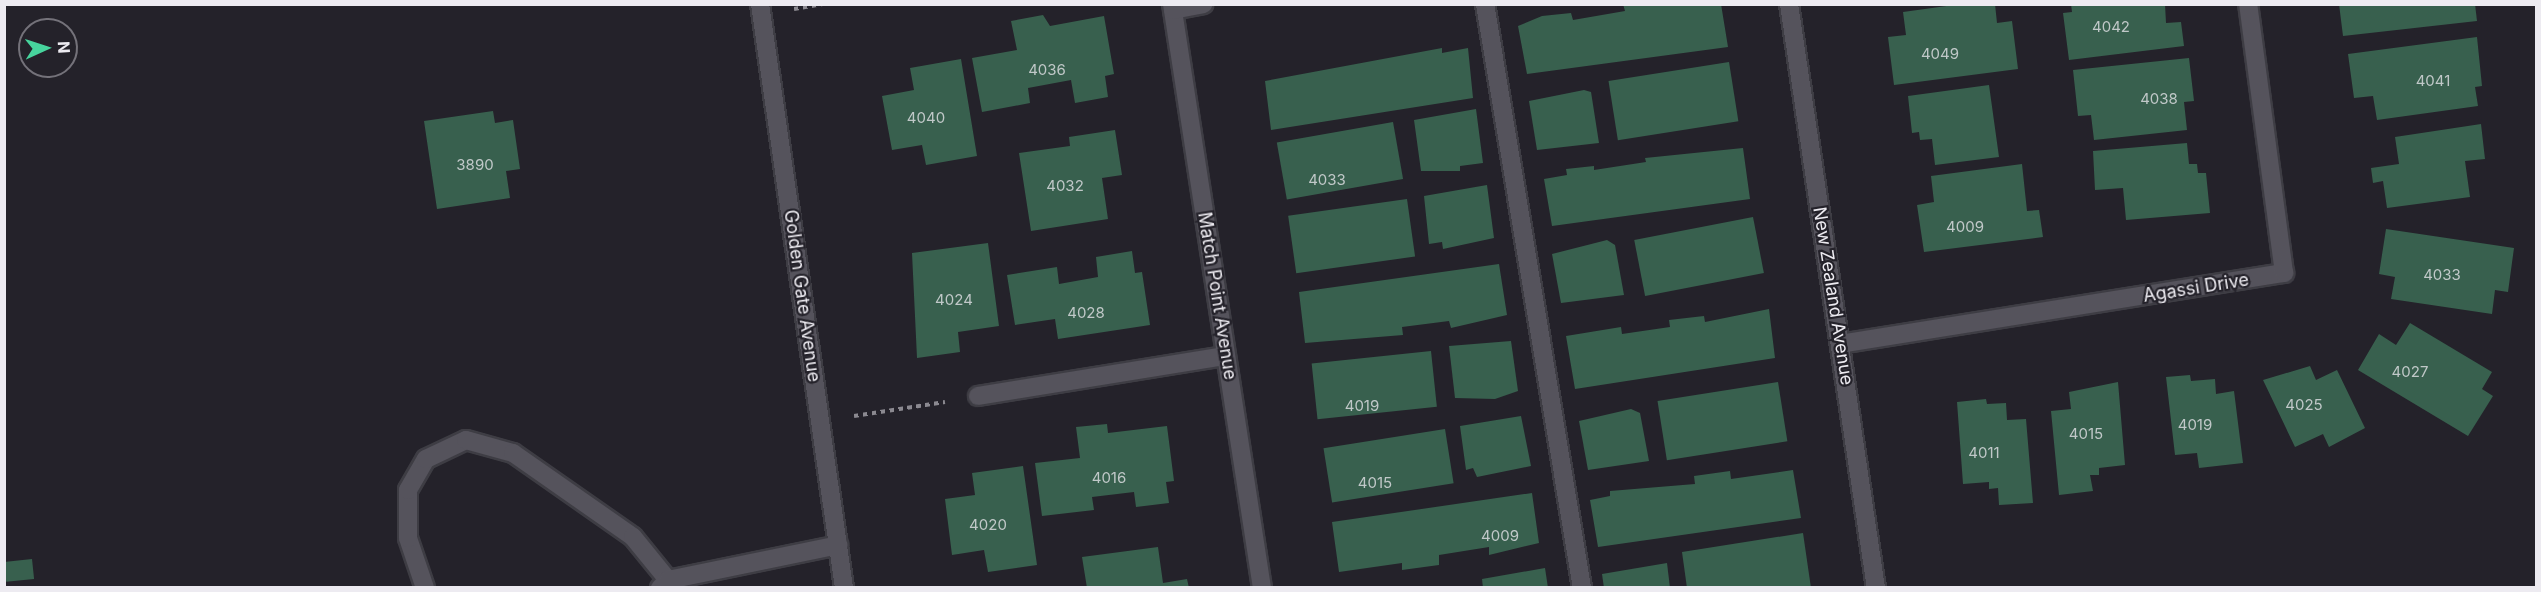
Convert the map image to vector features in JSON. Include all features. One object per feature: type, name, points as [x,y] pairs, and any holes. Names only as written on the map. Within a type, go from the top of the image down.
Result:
[{"type":"street","name":"Golden Gate Avenue","points":[[760,4],[844,588]]},
{"type":"street","points":[[1172,7],[1203,4]]},
{"type":"street","points":[[1485,4],[1582,588]]},
{"type":"street","name":"New Zealand Avenue","points":[[1789,4],[1876,588]]},
{"type":"street","name":"Agassi Drive","points":[[1840,344],[2284,273],[2248,4]]},
{"type":"street","name":"Match Point Avenue","points":[[1172,7],[1262,588]]},
{"type":"street","points":[[978,396],[1226,356]]},
{"type":"street","points":[[425,588],[408,538],[408,490],[426,459],[466,440],[513,453],[633,537],[664,584],[837,545]]},
{"type":"path","points":[[820,421],[978,396]]},
{"type":"building","points":[[1623,4],[1721,4],[1728,47],[1527,74],[1518,26],[1542,16],[1571,13],[1573,20],[1625,11]]},
{"type":"building","points":[[1961,4],[1995,4],[1997,23],[2012,21],[2018,69],[1894,85],[1888,37],[1906,35],[1903,12]]},
{"type":"building","points":[[2071,4],[2165,4],[2166,23],[2181,22],[2184,46],[2069,60],[2063,13],[2072,12]]},
{"type":"building","points":[[2339,4],[2475,4],[2477,21],[2343,36]]},
{"type":"building","points":[[1043,15],[1050,26],[1104,16],[1114,74],[1105,76],[1108,97],[1075,103],[1071,80],[1028,88],[1030,103],[982,112],[972,58],[1017,50],[1011,21]]},
{"type":"building","points":[[2477,37],[2482,86],[2475,87],[2478,106],[2377,120],[2373,96],[2354,98],[2348,54]]},
{"type":"building","points":[[1442,48],[1442,53],[1468,48],[1473,98],[1271,130],[1265,81]]},
{"type":"building","points":[[2189,58],[2194,101],[2184,102],[2187,130],[2094,140],[2091,115],[2078,116],[2073,70]]},
{"type":"building","points":[[961,59],[977,156],[926,165],[922,145],[892,150],[882,96],[914,90],[910,68]]},
{"type":"building","points":[[1729,62],[1738,121],[1618,140],[1609,81]]},
{"type":"building","points":[[1989,85],[1999,157],[1935,165],[1932,139],[1920,140],[1919,132],[1912,133],[1908,96]]},
{"type":"building","points":[[1584,90],[1591,92],[1599,143],[1537,150],[1529,101]]},
{"type":"building","points":[[1476,109],[1483,163],[1460,166],[1460,171],[1421,171],[1414,120]]},
{"type":"building","points":[[493,111],[495,123],[513,120],[520,169],[506,171],[510,198],[437,209],[424,121]]},
{"type":"building","points":[[1393,122],[1403,179],[1287,200],[1277,142]]},
{"type":"building","points":[[2481,124],[2485,159],[2465,161],[2470,197],[2387,208],[2383,181],[2373,183],[2371,168],[2399,164],[2395,137]]},
{"type":"building","points":[[1115,130],[1122,175],[1102,178],[1108,219],[1031,231],[1019,153],[1070,146],[1069,137]]},
{"type":"building","points":[[2187,143],[2189,164],[2197,164],[2198,173],[2206,173],[2210,213],[2126,220],[2123,188],[2095,190],[2093,151]]},
{"type":"building","points":[[1743,148],[1750,199],[1552,226],[1544,179],[1567,175],[1566,169],[1594,166],[1594,170],[1646,162],[1645,158]]},
{"type":"building","points":[[2022,164],[2027,211],[2039,210],[2043,237],[1924,252],[1917,205],[1934,202],[1931,176]]},
{"type":"building","points":[[1487,185],[1494,238],[1443,249],[1442,242],[1429,244],[1424,196]]},
{"type":"building","points":[[1407,199],[1415,256],[1296,273],[1288,216]]},
{"type":"building","points":[[1753,217],[1764,273],[1645,296],[1634,240]]},
{"type":"building","points":[[2386,229],[2514,248],[2508,292],[2495,290],[2492,314],[2391,299],[2395,277],[2379,274]]},
{"type":"building","points":[[1607,240],[1615,245],[1624,295],[1561,303],[1552,254]]},
{"type":"building","points":[[988,243],[999,326],[958,332],[960,352],[917,358],[912,253]]},
{"type":"building","points":[[1132,251],[1135,273],[1142,272],[1150,325],[1058,339],[1055,319],[1015,325],[1007,275],[1057,267],[1059,284],[1098,277],[1096,257]]},
{"type":"building","points":[[1499,264],[1507,315],[1451,328],[1449,321],[1402,327],[1403,335],[1305,343],[1299,292]]},
{"type":"building","points":[[1769,309],[1775,358],[1575,389],[1566,336],[1621,327],[1622,334],[1670,327],[1669,320],[1704,316],[1705,322]]},
{"type":"building","points":[[2410,323],[2492,372],[2482,389],[2493,396],[2468,436],[2358,370],[2379,334],[2396,345]]},
{"type":"building","points":[[1511,341],[1518,391],[1495,399],[1455,398],[1449,346]]},
{"type":"building","points":[[1431,351],[1437,407],[1318,419],[1312,364]]},
{"type":"building","points":[[2310,366],[2316,380],[2337,370],[2365,428],[2329,447],[2323,434],[2295,447],[2263,380]]},
{"type":"building","points":[[2190,375],[2191,381],[2215,379],[2216,394],[2234,391],[2243,463],[2199,468],[2197,453],[2175,455],[2166,377]]},
{"type":"building","points":[[1778,382],[1787,441],[1667,460],[1658,401]]},
{"type":"building","points":[[2118,382],[2125,465],[2099,468],[2099,475],[2090,475],[2093,491],[2059,495],[2051,411],[2071,409],[2069,392]]},
{"type":"building","points":[[1986,399],[1987,404],[2006,403],[2007,420],[2026,419],[2033,503],[1999,505],[1998,488],[1989,489],[1989,482],[1963,484],[1957,402]]},
{"type":"building","points":[[1631,409],[1640,413],[1649,461],[1588,470],[1579,421]]},
{"type":"building","points":[[1521,416],[1531,466],[1477,477],[1473,468],[1466,470],[1460,426]]},
{"type":"building","points":[[1107,424],[1108,433],[1167,426],[1174,481],[1166,482],[1169,503],[1136,507],[1134,492],[1092,497],[1094,510],[1042,516],[1035,463],[1080,458],[1076,427]]},
{"type":"building","points":[[1445,429],[1454,483],[1332,503],[1324,448]]},
{"type":"building","points":[[1023,466],[1037,565],[988,572],[984,550],[952,555],[945,499],[975,495],[972,473]]},
{"type":"building","points":[[1793,470],[1801,518],[1598,547],[1590,500],[1610,496],[1610,491],[1695,484],[1694,476],[1730,471],[1731,479]]},
{"type":"building","points":[[1532,493],[1539,543],[1489,555],[1489,547],[1439,555],[1439,565],[1402,570],[1402,563],[1339,572],[1332,522]]},
{"type":"building","points":[[1803,533],[1811,588],[1687,588],[1682,552]]},
{"type":"building","points":[[1158,547],[1163,583],[1187,579],[1189,588],[1087,588],[1082,557]]},
{"type":"building","points":[[32,559],[34,579],[6,582],[4,562]]},
{"type":"building","points":[[1667,563],[1670,588],[1604,588],[1602,574]]},
{"type":"building","points":[[1545,568],[1548,588],[1483,588],[1482,579]]}]
